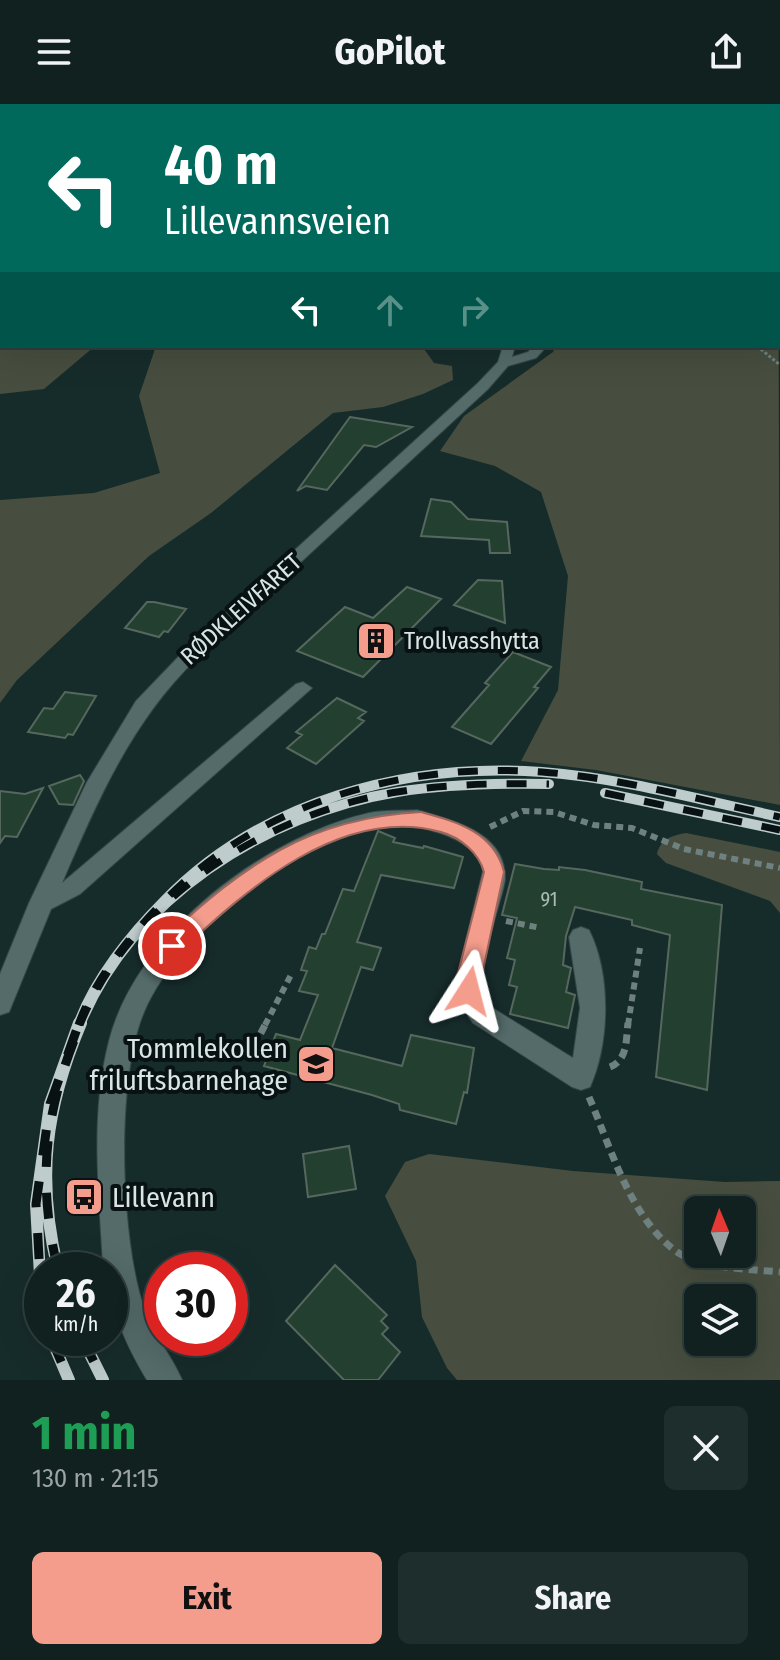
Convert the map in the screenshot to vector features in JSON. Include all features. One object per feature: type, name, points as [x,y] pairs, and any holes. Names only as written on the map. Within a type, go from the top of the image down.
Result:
[{"type":"street","name":"RØDKLEIVFARET","points":[[0,1004],[41,903],[120,744],[153,693],[506,354],[532,355],[539,348]]},
{"type":"street","points":[[41,903],[72,888],[303,688]]},
{"type":"street","points":[[166,1380],[141,1340],[122,1290],[112,1103],[123,1039],[133,1007],[172,946],[195,923],[263,868],[293,851],[350,828],[377,822],[421,819],[456,829],[472,839],[491,861],[494,872],[469,977],[473,1005],[482,1015],[582,1071],[594,1005],[581,937]]},
{"type":"path","points":[[759,348],[780,365]]},
{"type":"path","points":[[472,839],[510,815],[537,809],[568,815],[594,825],[632,828],[684,849],[780,868]]},
{"type":"path","points":[[500,920],[541,928]]},
{"type":"path","points":[[640,948],[623,1057],[610,1067],[582,1071],[633,1197],[655,1230],[679,1253],[722,1267],[780,1272]]},
{"type":"path","points":[[247,1060],[292,973]]},
{"type":"green space","points":[[0,348],[93,348],[44,389],[0,394]]},
{"type":"green space","points":[[155,348],[423,348],[434,363],[452,366],[453,380],[423,394],[383,407],[333,413],[211,513],[149,556],[17,680],[0,703],[0,500],[94,493],[160,473],[139,396]]},
{"type":"green space","points":[[555,348],[779,348],[780,805],[596,770],[521,761],[558,690],[568,576],[541,492],[495,466],[440,451],[464,416]]},
{"type":"green space","points":[[686,833],[780,852],[780,913],[770,901],[666,863],[657,854],[661,845],[671,837]]},
{"type":"green space","points":[[429,1154],[573,1171],[725,1182],[780,1181],[780,1380],[457,1380],[447,1368],[422,1317],[416,1261],[385,1196],[405,1162]]},
{"type":"building","points":[[350,417],[412,427],[376,447],[364,445],[327,490],[306,486],[297,491]]},
{"type":"building","points":[[431,499],[451,502],[468,519],[507,522],[510,553],[490,553],[489,540],[421,536]]},
{"type":"building","points":[[478,580],[502,581],[505,623],[454,605]]},
{"type":"building","name":"Trollvasshytta","points":[[407,587],[441,599],[363,677],[297,651],[345,607],[373,618]]},
{"type":"building","points":[[147,602],[186,609],[168,632],[164,631],[159,637],[125,628]]},
{"type":"building","points":[[513,652],[551,667],[534,687],[538,688],[491,744],[452,727],[489,685],[485,683]]},
{"type":"building","points":[[65,692],[96,696],[73,735],[68,734],[65,738],[28,732],[44,708],[53,709]]},
{"type":"building","points":[[337,698],[366,712],[358,718],[364,721],[316,764],[287,748],[302,735],[296,732]]},
{"type":"building","points":[[80,775],[84,781],[73,805],[59,804],[49,786]]},
{"type":"building","points":[[43,788],[17,837],[5,836],[0,843],[0,791],[25,794]]},
{"type":"building","points":[[378,831],[395,838],[393,842],[424,846],[463,857],[454,888],[381,875],[357,942],[381,948],[373,970],[361,967],[332,1048],[402,1066],[411,1035],[474,1048],[467,1093],[464,1092],[456,1124],[400,1110],[399,1104],[372,1095],[264,1066],[276,1034],[300,1040],[318,995],[299,991],[307,971],[301,970],[309,947],[316,949],[322,934],[325,934],[343,889],[354,891]]},
{"type":"building","points":[[515,864],[544,869],[585,870],[642,882],[641,889],[722,905],[707,1090],[656,1077],[670,935],[632,925],[632,920],[575,907],[566,936],[563,965],[571,968],[566,992],[575,995],[568,1028],[510,1014],[517,987],[509,985],[515,960],[507,958],[517,918],[502,915]]},
{"type":"building","points":[[349,1146],[356,1189],[308,1197],[303,1154]]},
{"type":"building","points":[[335,1265],[387,1315],[381,1321],[388,1328],[382,1334],[400,1352],[378,1380],[344,1380],[286,1321]]},
{"type":"railway","points":[[78,1025],[94,991],[127,943],[164,901],[202,866],[245,837],[290,814],[338,795],[388,782],[439,774],[542,772],[632,784],[780,817]]},
{"type":"railway","points":[[81,1023],[103,980],[132,939],[168,902],[208,870],[252,842],[299,820],[348,803],[397,792],[435,787],[549,784]]},
{"type":"railway","points":[[605,793],[780,830]]},
{"type":"railway","points":[[39,1252],[36,1204],[50,1104],[79,1023]]},
{"type":"railway","points":[[54,1252],[47,1205],[48,1144],[59,1085],[81,1023]]},
{"type":"railway","points":[[59,1356],[69,1380]]},
{"type":"railway","points":[[91,1356],[103,1380]]},
{"type":"place","name":"Trollvasshytta","points":[[376,641]]},
{"type":"place","name":"Tommlekollen friluftsbarnehage","points":[[316,1064]]},
{"type":"place","name":"Lillevann","points":[[84,1197]]},
{"type":"route","points":[[172,946],[227,895],[263,868],[293,851],[350,828],[400,819],[421,819],[456,829],[483,849],[491,861],[494,872],[469,977],[469,991]]}]
